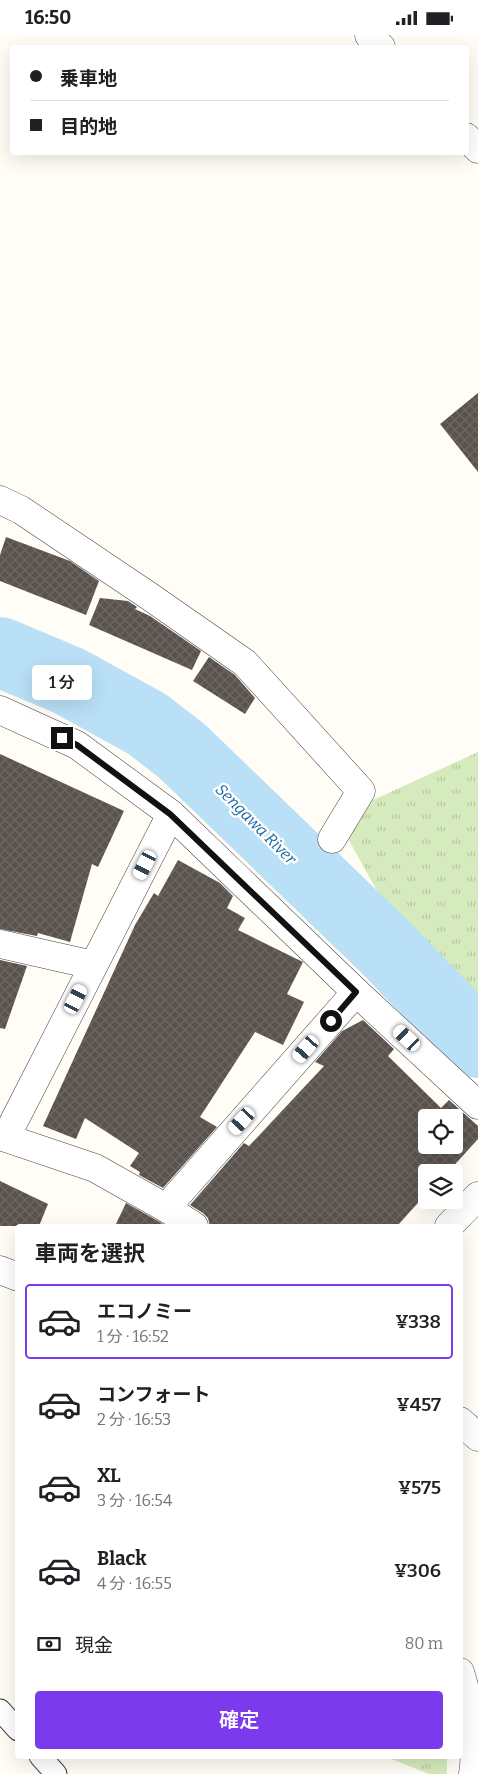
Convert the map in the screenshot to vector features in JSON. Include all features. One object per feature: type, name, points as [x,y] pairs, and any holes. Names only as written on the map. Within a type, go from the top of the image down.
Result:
[{"type":"street","points":[[369,35],[379,45]]},
{"type":"street","points":[[469,140],[478,149]]},
{"type":"street","points":[[0,500],[21,510],[245,663],[361,791],[332,839]]},
{"type":"street","points":[[0,710],[77,745],[170,814],[356,992],[478,1105]]},
{"type":"street","points":[[170,814],[94,965],[3,1137],[95,1168],[191,1224]]},
{"type":"street","points":[[0,944],[94,965]]},
{"type":"street","points":[[166,1208],[356,992]]},
{"type":"street","points":[[451,1224],[478,1196]]},
{"type":"street","points":[[0,1270],[15,1276]]},
{"type":"street","points":[[463,1424],[478,1437]]},
{"type":"street","points":[[463,1682],[469,1701],[475,1767]]},
{"type":"lane","points":[[0,1711],[15,1727]]},
{"type":"lane","points":[[43,1759],[56,1774]]},
{"type":"green space","points":[[478,752],[478,1011],[402,936],[336,817]]},
{"type":"green space","points":[[392,1759],[447,1759],[447,1774],[429,1774]]},
{"type":"building","points":[[478,393],[478,472],[440,424]]},
{"type":"building","points":[[6,537],[70,561],[99,581],[86,615],[0,581],[0,555]]},
{"type":"building","points":[[100,598],[128,601],[137,607],[135,609],[150,616],[201,651],[192,670],[89,625]]},
{"type":"building","points":[[209,657],[235,675],[255,698],[245,714],[193,681]]},
{"type":"building","points":[[0,754],[124,811],[98,867],[92,864],[70,942],[38,933],[37,936],[0,929]]},
{"type":"building","points":[[178,860],[220,883],[233,896],[227,908],[245,918],[238,930],[303,962],[287,994],[304,1002],[283,1045],[255,1032],[200,1117],[217,1127],[163,1188],[139,1175],[140,1172],[130,1166],[139,1153],[85,1118],[76,1139],[43,1126],[135,925],[154,893],[158,896]]},
{"type":"building","points":[[0,960],[27,966],[5,1029],[0,1028]]},
{"type":"building","points":[[363,1020],[394,1049],[388,1056],[441,1108],[449,1100],[459,1109],[418,1109],[418,1154],[463,1154],[463,1113],[478,1126],[478,1139],[455,1164],[418,1164],[418,1203],[399,1224],[210,1224],[208,1218],[203,1213],[190,1205],[244,1143],[249,1146],[324,1066],[315,1062],[342,1031]]},
{"type":"building","points":[[0,1181],[48,1204],[40,1224],[0,1226]]},
{"type":"building","points":[[126,1203],[163,1224],[116,1224]]},
{"type":"waterway","name":"Sengawa River","points":[[0,652],[69,681],[147,724],[182,751],[383,945],[478,1043]]},
{"type":"route","points":[[62,738],[77,745],[170,814],[356,992],[331,1021]]}]
